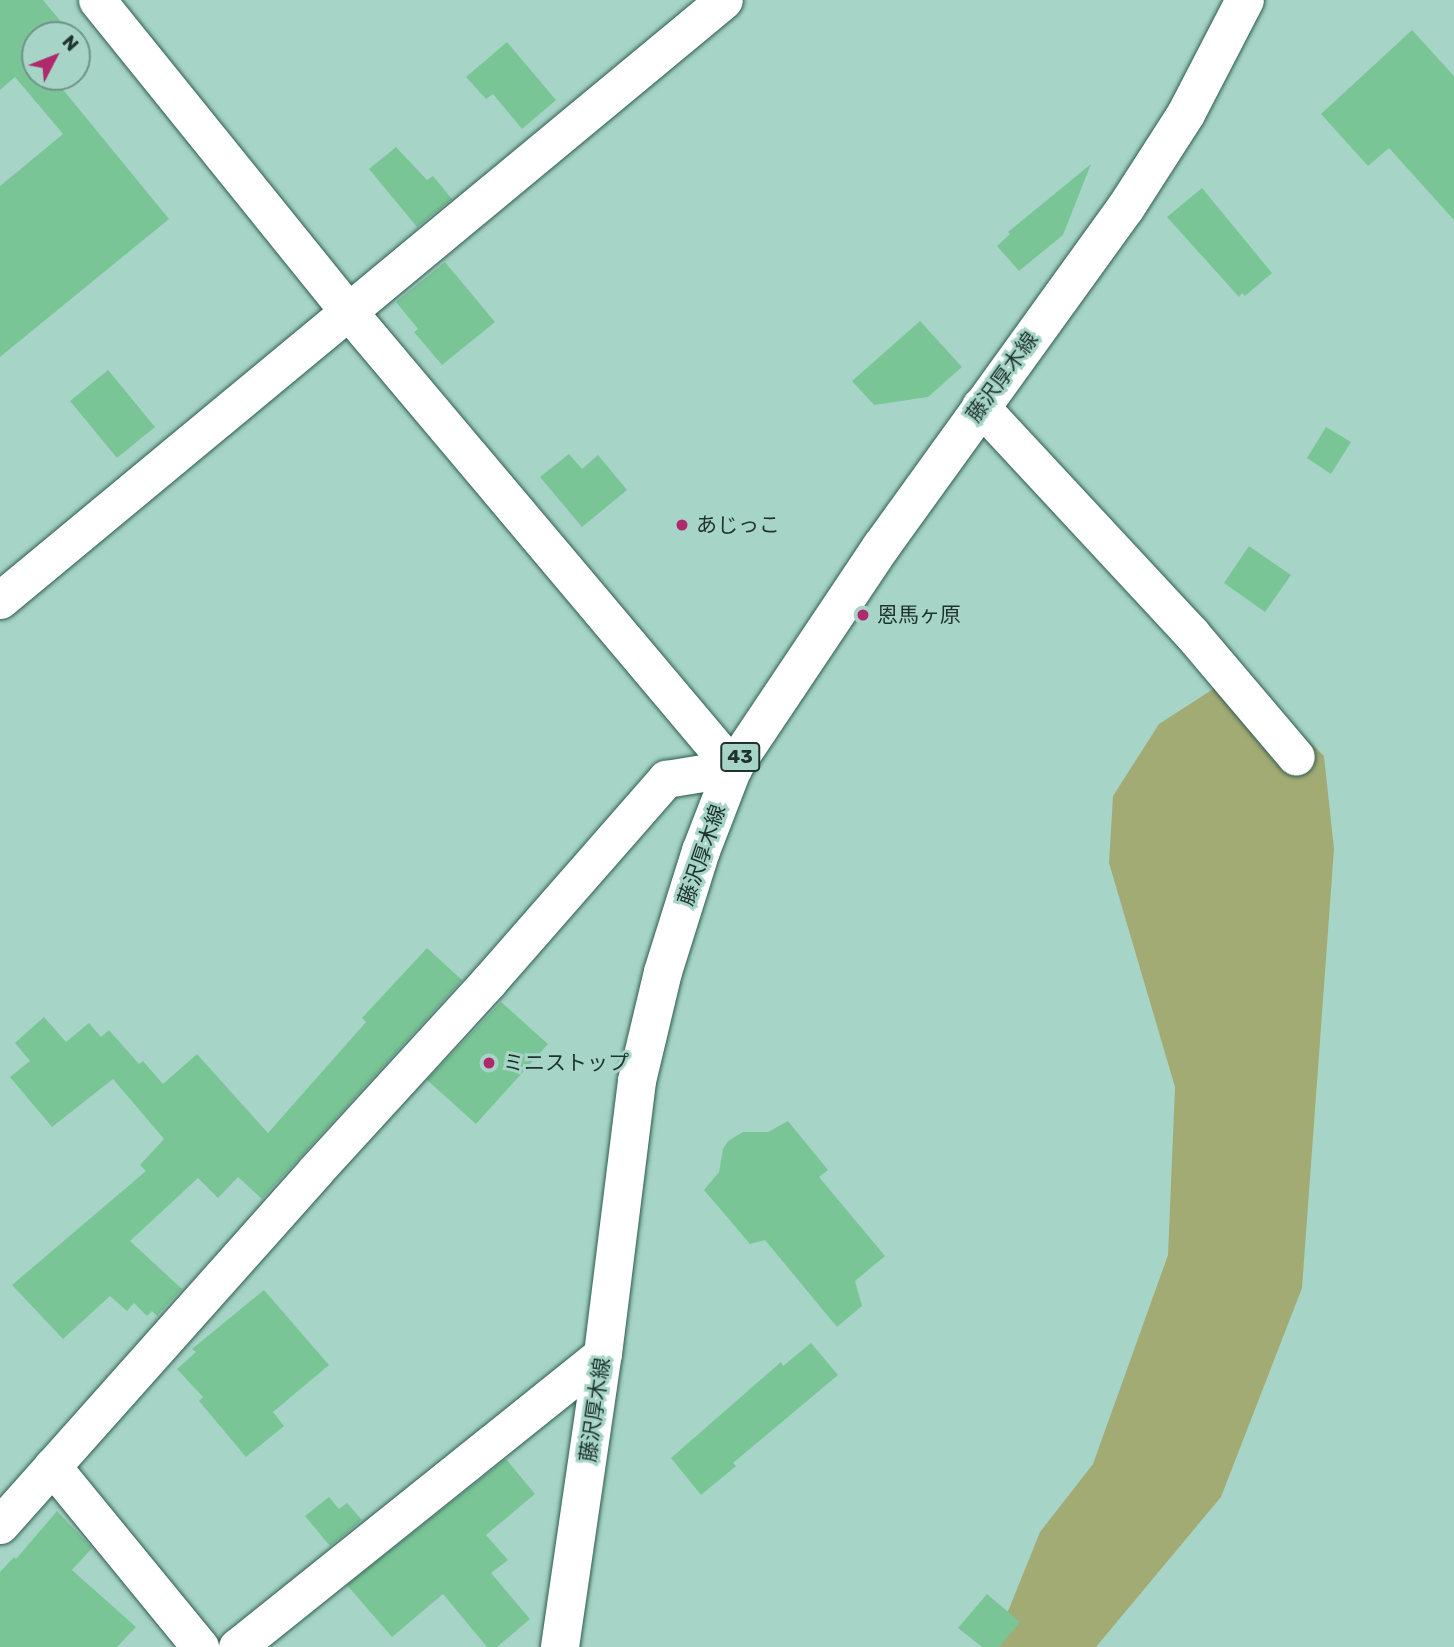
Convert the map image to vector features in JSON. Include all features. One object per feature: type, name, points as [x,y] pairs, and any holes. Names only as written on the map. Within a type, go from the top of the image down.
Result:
[{"type":"main road","name":"藤沢厚木線","points":[[560,1647],[603,1354],[637,1082],[667,958],[701,852],[733,768],[783,689],[1145,177],[1186,114],[1245,0]]},
{"type":"street","points":[[97,0],[348,311],[733,768]]},
{"type":"street","points":[[0,600],[724,0]]},
{"type":"street","points":[[981,406],[1191,633],[1296,757]]},
{"type":"street","points":[[0,1525],[489,981],[666,779],[733,768]]},
{"type":"street","points":[[237,1647],[603,1354]]},
{"type":"street","points":[[52,1466],[200,1647]]},
{"type":"green space","points":[[1238,673],[1324,756],[1334,849],[1302,1288],[1221,1497],[1096,1647],[996,1647],[994,1646],[1040,1532],[1093,1464],[1168,1255],[1175,1087],[1109,863],[1113,796],[1159,724]]},
{"type":"building","points":[[0,0],[43,0],[60,21],[21,21],[21,84],[15,77],[0,90]]},
{"type":"building","points":[[1412,30],[1454,76],[1454,220],[1389,148],[1368,166],[1321,114]]},
{"type":"building","points":[[507,42],[556,100],[522,129],[493,94],[486,99],[466,77]]},
{"type":"building","points":[[27,91],[64,91],[169,219],[0,357],[0,186],[63,134]]},
{"type":"building","points":[[396,147],[427,180],[433,176],[452,199],[417,227],[369,169]]},
{"type":"building","points":[[1091,164],[1063,235],[1019,271],[997,246],[1010,234],[1008,232]]},
{"type":"building","points":[[1202,188],[1272,273],[1245,296],[1242,293],[1239,297],[1167,217]]},
{"type":"building","points":[[445,262],[495,322],[442,365],[414,332],[418,329],[396,302]]},
{"type":"building","points":[[920,321],[962,367],[928,397],[874,405],[852,381]]},
{"type":"building","points":[[108,370],[155,427],[117,458],[70,401]]},
{"type":"building","points":[[1326,427],[1351,442],[1331,474],[1307,458]]},
{"type":"building","points":[[569,454],[582,469],[598,455],[627,490],[582,527],[540,477]]},
{"type":"building","points":[[1249,546],[1291,575],[1265,612],[1224,583]]},
{"type":"building","points":[[427,948],[462,980],[262,1199],[238,1177],[218,1198],[198,1178],[130,1241],[182,1289],[157,1316],[152,1311],[147,1316],[134,1303],[127,1311],[110,1296],[63,1339],[12,1285],[146,1171],[140,1165],[164,1139],[113,1079],[52,1127],[10,1077],[30,1061],[15,1043],[44,1017],[66,1042],[89,1023],[101,1037],[109,1030],[139,1064],[143,1061],[163,1084],[197,1054],[268,1133],[366,1022],[362,1018]]},
{"type":"building","name":"ミニストップ","points":[[501,1002],[548,1044],[476,1124],[427,1080]]},
{"type":"building","points":[[788,1121],[828,1170],[819,1177],[885,1256],[855,1281],[862,1306],[837,1327],[765,1240],[750,1244],[704,1190],[719,1172],[723,1149],[728,1141],[743,1132],[768,1132]]},
{"type":"building","points":[[264,1290],[329,1365],[273,1412],[284,1426],[246,1457],[199,1401],[203,1397],[177,1369],[196,1352],[192,1349]]},
{"type":"building","points":[[811,1343],[838,1375],[733,1463],[736,1466],[701,1495],[671,1458],[781,1362],[783,1366]]},
{"type":"building","points":[[506,1459],[535,1494],[486,1535],[508,1560],[491,1573],[530,1619],[497,1647],[487,1647],[443,1594],[392,1637],[347,1585]]},
{"type":"building","points":[[329,1497],[339,1509],[347,1503],[362,1520],[330,1546],[305,1516]]},
{"type":"building","points":[[57,1511],[92,1548],[72,1570],[136,1627],[117,1647],[0,1647],[0,1572],[14,1557],[16,1559]]},
{"type":"building","points":[[987,1594],[1020,1622],[999,1647],[982,1647],[958,1628]]},
{"type":"place","name":"あじっこ","points":[[682,525]]},
{"type":"place","name":"恩馬ヶ原","points":[[863,615]]},
{"type":"place","name":"ミニストップ","points":[[489,1063]]}]
